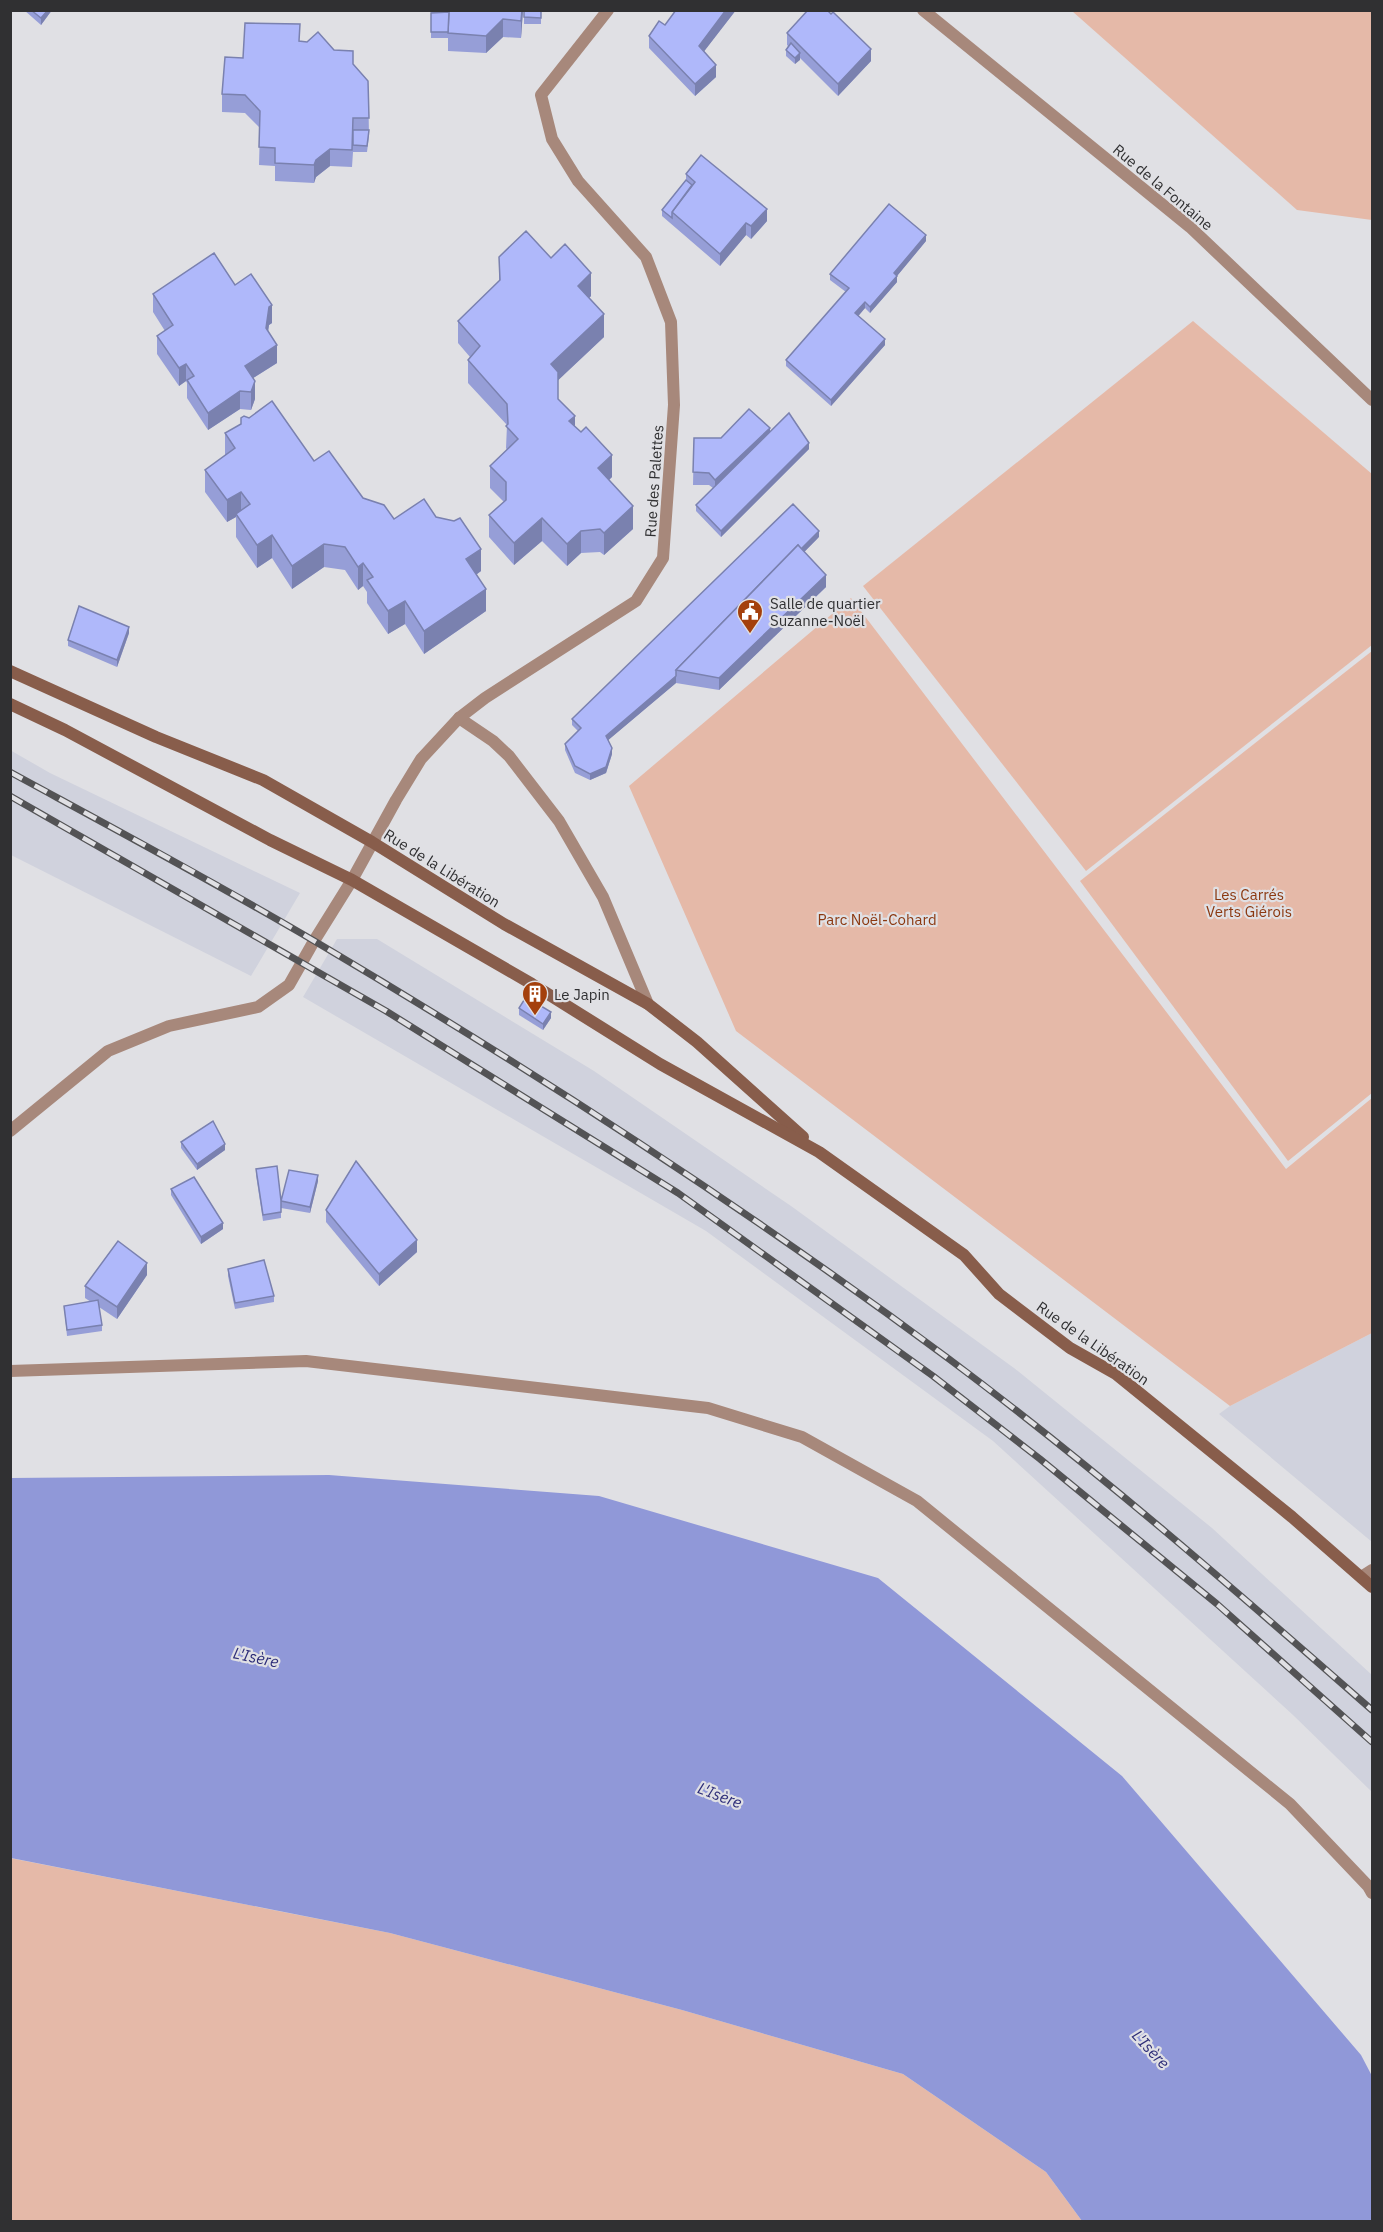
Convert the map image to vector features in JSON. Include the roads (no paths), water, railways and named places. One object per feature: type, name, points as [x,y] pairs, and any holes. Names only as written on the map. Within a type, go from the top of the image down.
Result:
[{"type":"main road","name":"Rue de la Libération","points":[[10,670],[156,736],[263,780],[372,842],[504,924],[648,1004],[697,1042],[819,1152],[964,1256],[999,1294],[1070,1348],[1116,1374],[1292,1517],[1372,1587]]},
{"type":"main road","name":"Rue de la Libération","points":[[10,704],[65,730],[270,840],[352,880],[522,978],[660,1064],[819,1152]]},
{"type":"street","name":"Rue des Palettes","points":[[10,1131],[108,1051],[169,1026],[258,1007],[289,985],[305,954],[352,880],[421,759],[459,718],[485,698],[636,601],[663,558],[674,405],[671,322],[646,257],[578,181],[552,139],[541,95],[608,10]]},
{"type":"street","name":"Rue de la Fontaine","points":[[923,10],[1190,227],[1372,400]]},
{"type":"street","points":[[459,718],[493,741],[509,756],[559,821],[603,897],[648,1004]]},
{"type":"street","points":[[10,1371],[306,1361],[708,1408],[802,1437],[917,1501],[1290,1804],[1368,1886],[1372,1893]]},
{"type":"street","points":[[1361,1577],[1372,1570]]},
{"type":"water","name":"L'Isère","points":[[329,1475],[599,1496],[878,1578],[1122,1776],[1361,2055],[1372,2076],[1372,2221],[1082,2221],[1046,2172],[903,2074],[682,2010],[390,1933],[11,1858],[11,1478]]},
{"type":"railway","points":[[10,772],[240,898],[478,1040],[638,1142],[795,1248],[949,1359],[1058,1443],[1372,1710]]},
{"type":"railway","points":[[10,796],[386,1011],[678,1193],[933,1376],[1040,1459],[1217,1604],[1372,1742]]},
{"type":"place","name":"Salle de quartier Suzanne-Noël","points":[[750,635]]},
{"type":"place","name":"Le Japin","points":[[535,1017]]},
{"type":"park label","name":"Les Carrés Verts Giérois","points":[[1249,902]]},
{"type":"park label","name":"Parc Noël-Cohard","points":[[877,919]]}]
